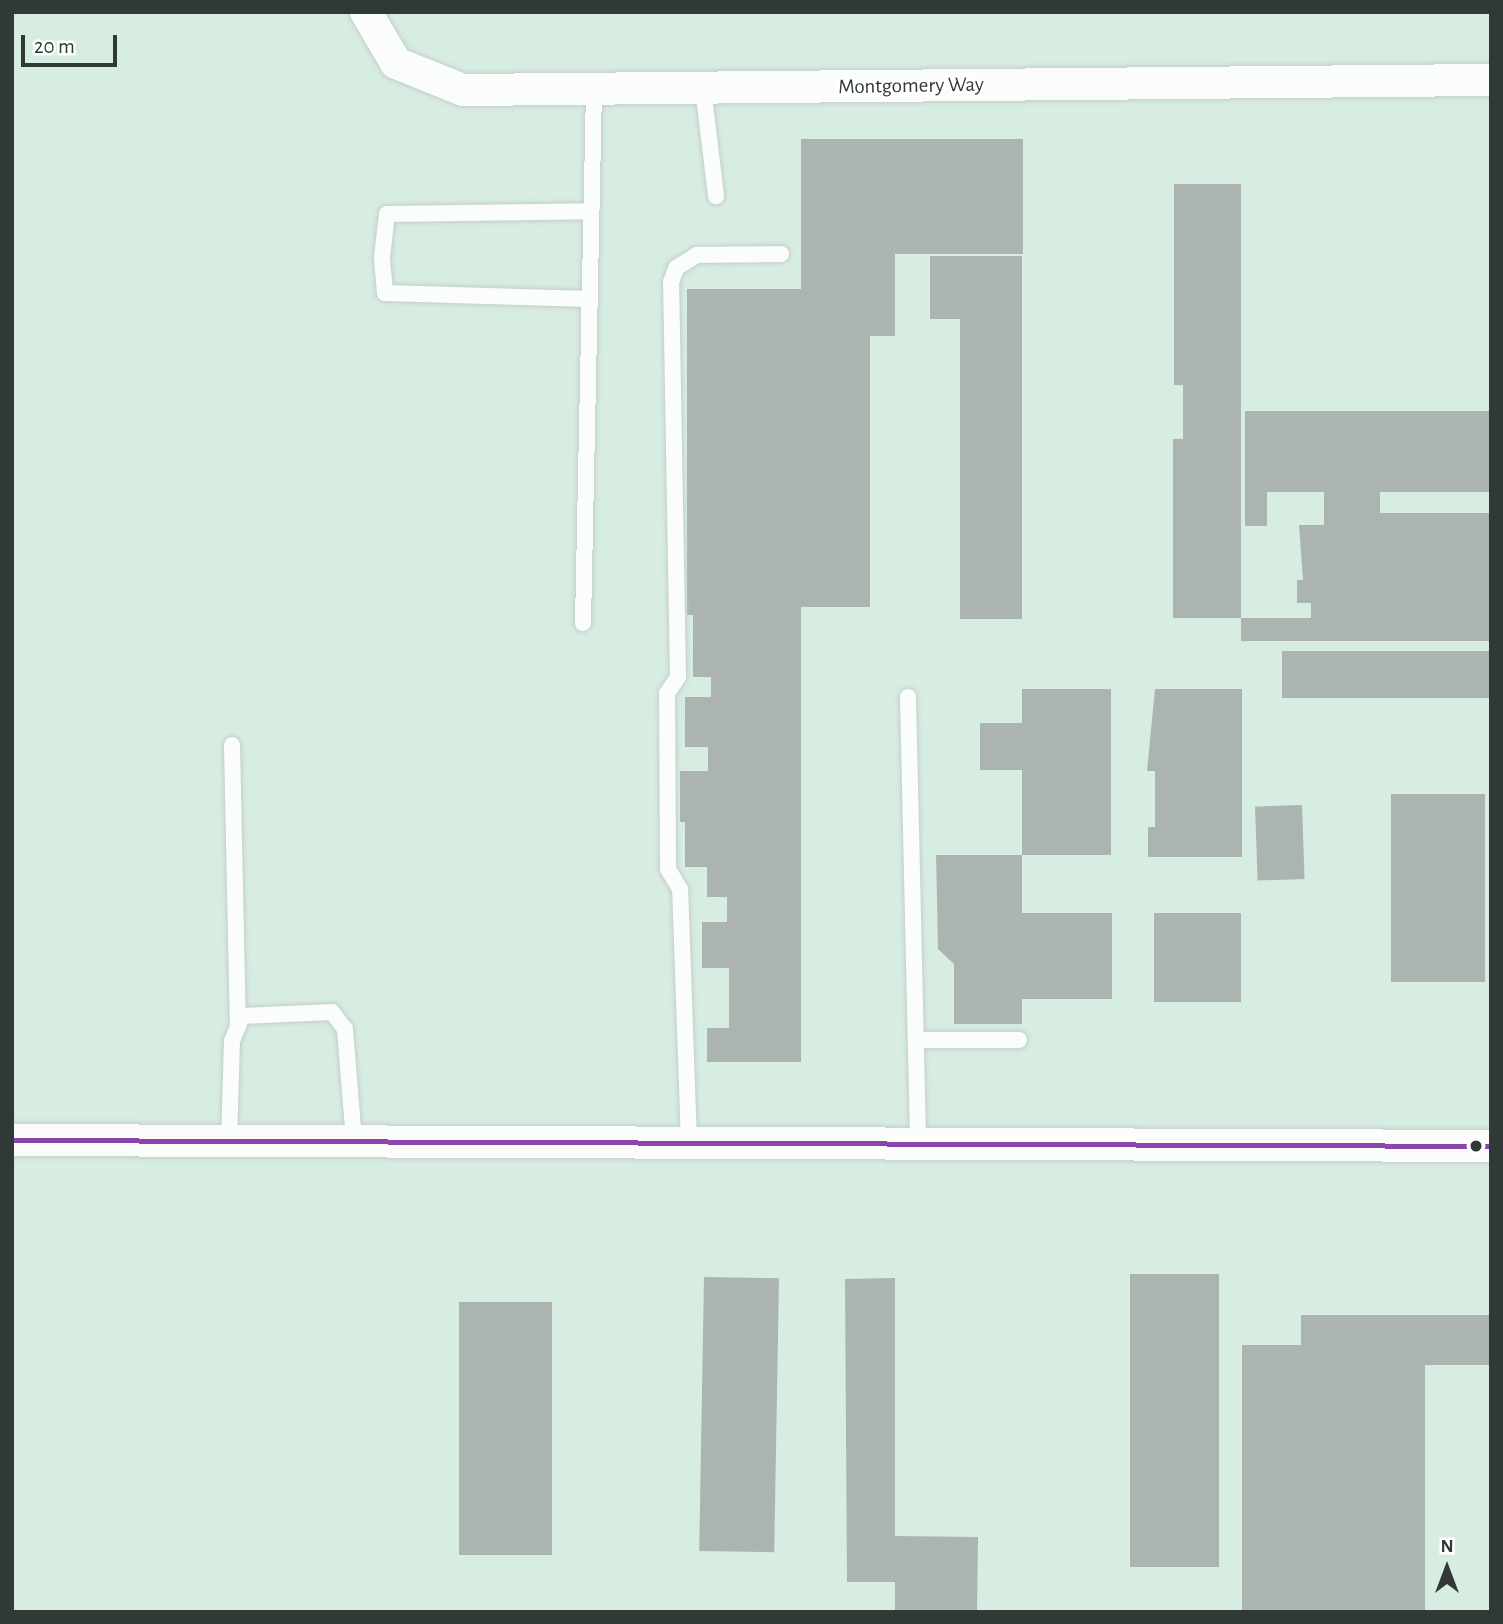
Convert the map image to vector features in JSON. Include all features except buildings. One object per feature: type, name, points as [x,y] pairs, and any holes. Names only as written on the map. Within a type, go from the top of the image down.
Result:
[{"type":"street","name":"Montgomery Way","points":[[366,12],[396,63],[463,90],[1491,80]]},
{"type":"street","points":[[12,1140],[1491,1146]]},
{"type":"lane","points":[[703,88],[716,196]]},
{"type":"lane","points":[[583,624],[594,89]]},
{"type":"lane","points":[[589,299],[385,293],[382,257],[387,214],[591,211]]},
{"type":"lane","points":[[689,1143],[680,889],[668,869],[667,693],[678,677],[671,282],[676,268],[697,255],[781,254]]},
{"type":"lane","points":[[908,697],[918,1144]]},
{"type":"lane","points":[[229,1141],[237,1027],[232,745]]},
{"type":"lane","points":[[237,1027],[242,1016],[332,1012],[345,1029],[354,1141]]},
{"type":"lane","points":[[916,1040],[1019,1040]]},
{"type":"shaded area","points":[[12,12],[1491,12],[1491,1612],[12,1612]]},
{"type":"transit line","points":[[12,1140],[1491,1146]]}]
